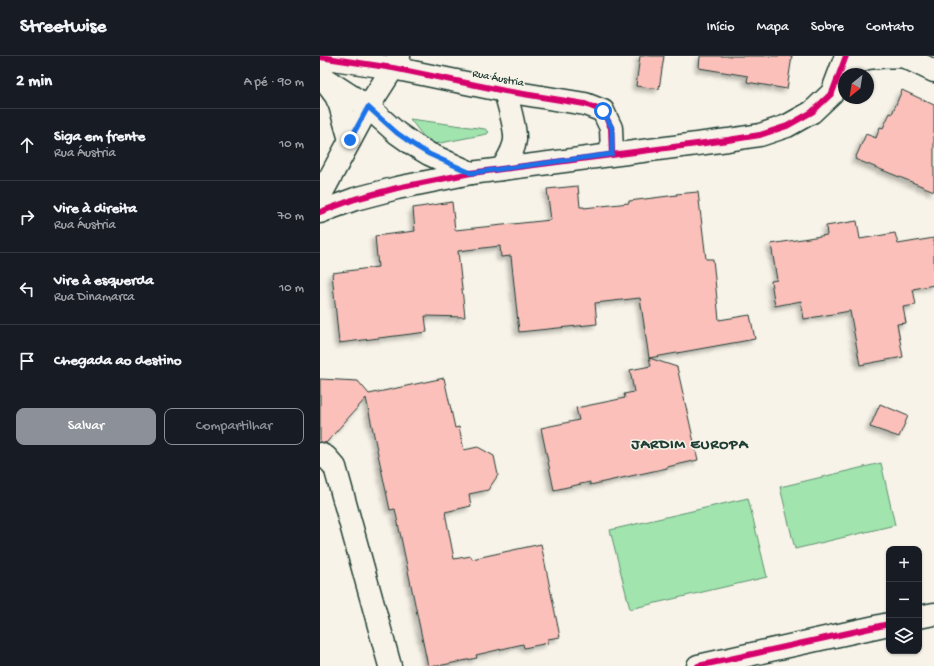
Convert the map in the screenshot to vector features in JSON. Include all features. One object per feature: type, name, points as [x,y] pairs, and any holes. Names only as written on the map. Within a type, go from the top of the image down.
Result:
[{"type":"street","points":[[843,68],[846,56]]},
{"type":"street","points":[[853,68],[863,59],[904,56],[934,71]]},
{"type":"street","points":[[320,196],[368,107],[396,62]]},
{"type":"street","name":"Rua Áustria","points":[[324,65],[396,62],[505,91],[585,104],[603,111],[612,128],[612,154]]},
{"type":"street","points":[[324,65],[397,133],[429,154],[471,173]]},
{"type":"street","points":[[324,65],[340,105],[350,140]]},
{"type":"street","points":[[320,212],[355,199],[397,188],[471,173],[760,135],[788,126],[812,112],[838,86]]},
{"type":"street","points":[[502,169],[511,153],[515,141],[514,127],[505,91]]},
{"type":"street","points":[[320,454],[326,457],[335,466],[390,666]]},
{"type":"street","points":[[922,616],[934,614]]},
{"type":"street","points":[[698,666],[886,625]]},
{"type":"green space","points":[[410,119],[485,129],[489,132],[487,134],[430,145]]},
{"type":"green space","points":[[881,463],[895,525],[795,549],[780,487]]},
{"type":"green space","points":[[748,498],[767,577],[630,609],[610,530]]},
{"type":"building","points":[[640,56],[664,56],[659,89],[636,86]]},
{"type":"building","points":[[700,56],[792,56],[787,89],[747,82],[748,76],[699,68]]},
{"type":"building","points":[[902,90],[934,105],[934,191],[855,159],[866,134],[876,138],[880,127],[883,128],[890,113],[892,114]]},
{"type":"building","points":[[578,186],[580,207],[584,208],[629,203],[629,201],[698,192],[706,259],[713,259],[719,320],[750,315],[755,339],[649,358],[640,298],[595,303],[597,324],[519,332],[511,256],[501,257],[500,246],[458,251],[465,317],[425,316],[427,332],[339,343],[332,273],[378,267],[375,236],[415,231],[413,208],[452,202],[455,230],[551,220],[547,189]]},
{"type":"building","points":[[857,221],[860,239],[895,233],[898,244],[934,238],[934,285],[913,289],[916,305],[903,307],[906,323],[897,324],[903,357],[860,365],[850,311],[804,319],[801,301],[775,306],[771,281],[777,280],[771,244],[827,235],[826,226]]},
{"type":"building","points":[[649,358],[677,367],[698,460],[590,485],[590,482],[554,490],[541,428],[579,420],[576,408],[625,398],[624,394],[634,392],[630,370],[651,366]]},
{"type":"building","points":[[444,378],[455,428],[459,427],[464,450],[478,447],[494,456],[498,475],[488,490],[469,494],[471,506],[445,512],[454,559],[471,556],[472,559],[541,544],[560,637],[548,639],[548,643],[524,648],[523,644],[476,655],[477,658],[438,666],[428,666],[395,509],[390,510],[366,398],[326,443],[320,442],[320,379],[358,381],[369,394]]},
{"type":"building","points":[[880,404],[908,416],[899,437],[870,427]]},
{"type":"cycle path","points":[[320,212],[355,199],[397,188],[471,173],[760,135],[787,126],[812,112],[832,93],[846,56]]},
{"type":"cycle path","points":[[320,57],[393,68],[505,91],[585,104],[603,111],[611,128],[612,154]]},
{"type":"cycle path","points":[[698,666],[886,625]]},
{"type":"district","name":"JARDIM EUROPA","points":[[690,445]]},
{"type":"route","points":[[350,140],[368,107],[397,133],[414,145],[429,154],[471,173],[612,154],[612,128],[603,111]]}]
